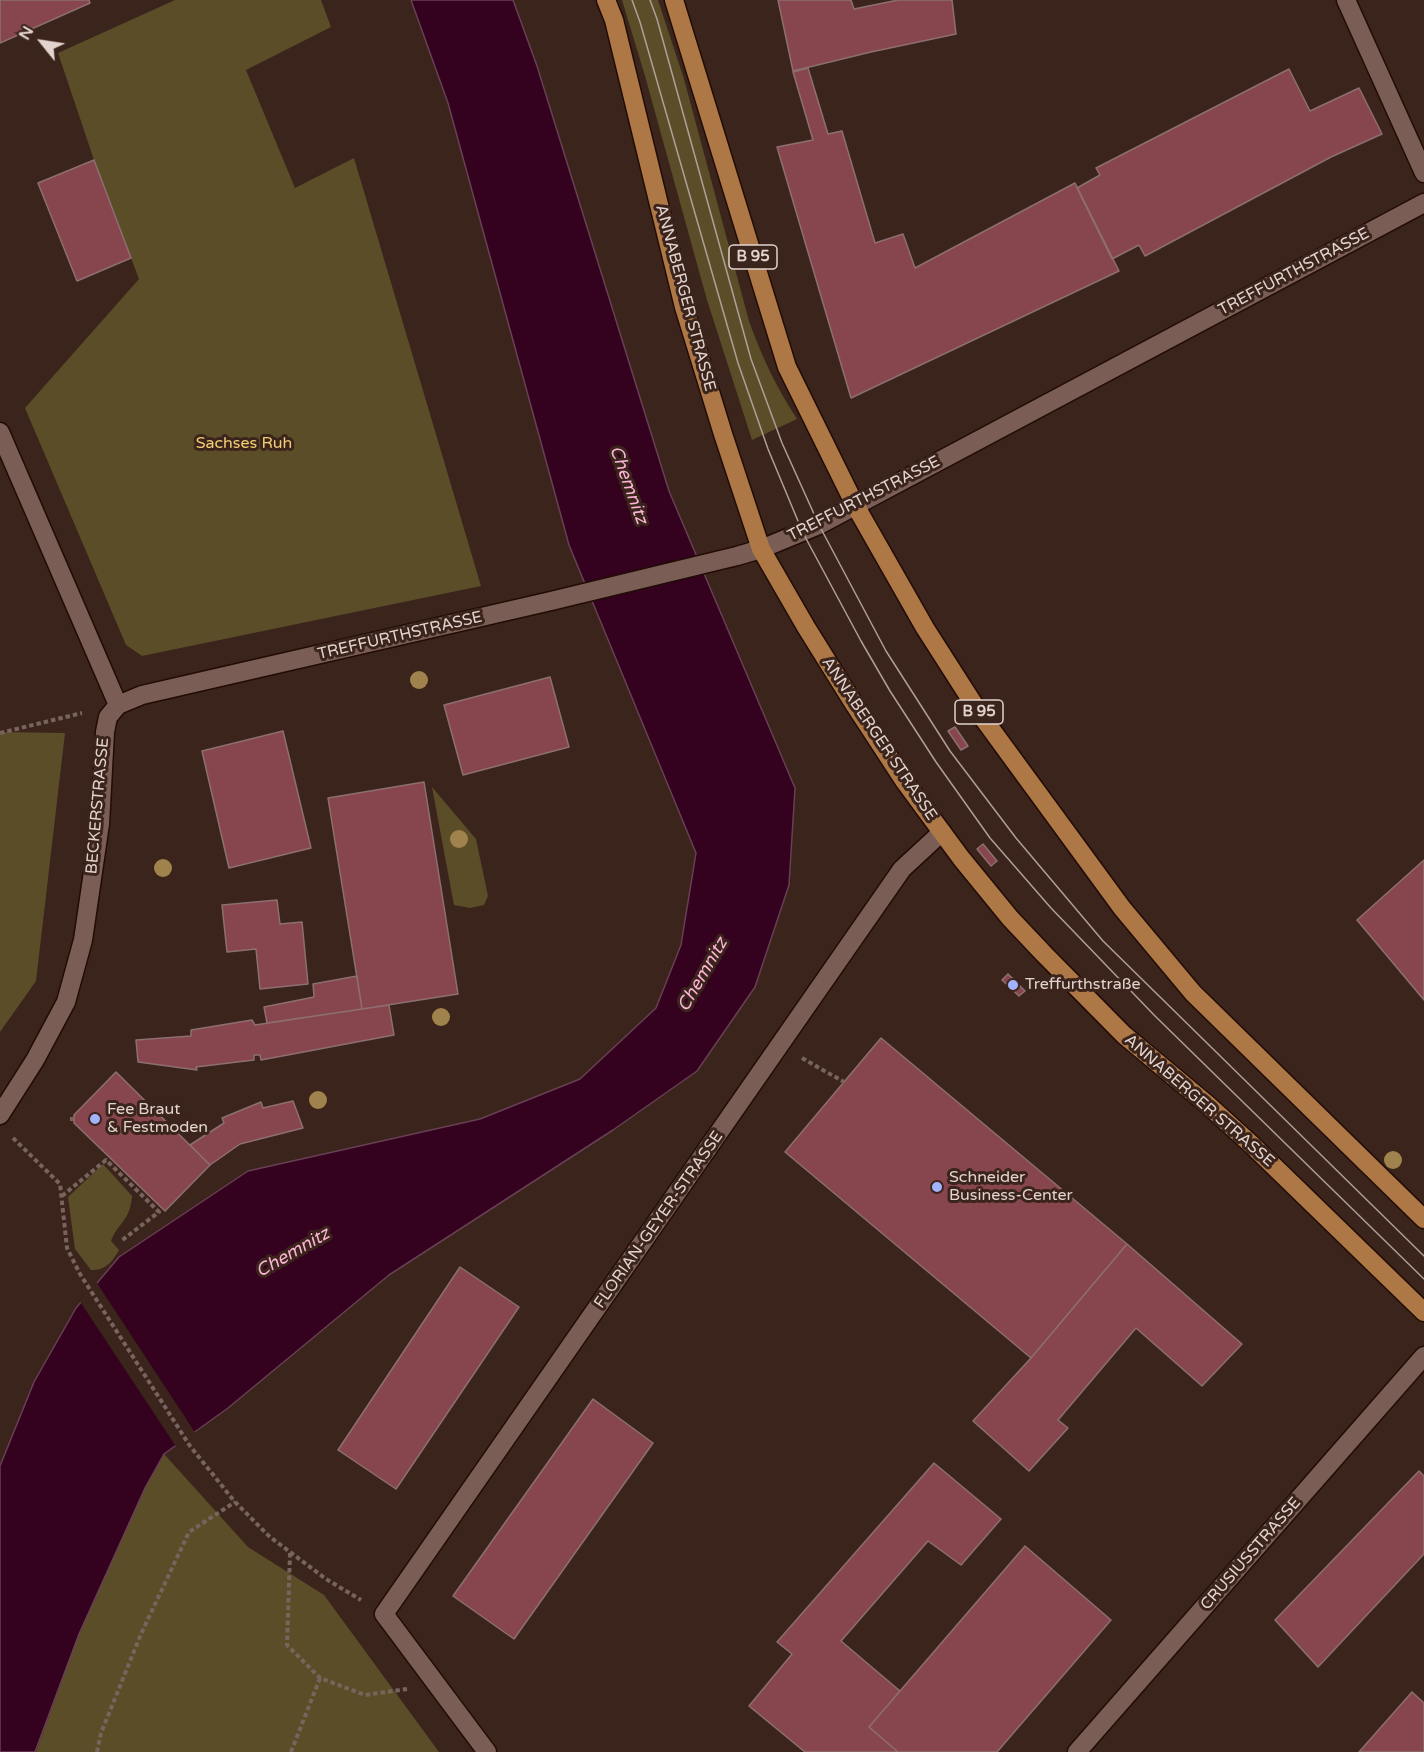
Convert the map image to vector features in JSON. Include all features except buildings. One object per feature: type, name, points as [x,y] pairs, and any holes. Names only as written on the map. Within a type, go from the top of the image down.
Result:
[{"type":"main road","name":"ANNABERGER STRASSE","points":[[606,0],[614,20],[684,307],[761,549],[854,704],[905,782],[1010,918],[1087,1000],[1124,1035],[1252,1145],[1424,1312]]},
{"type":"main road","name":"B 95","points":[[674,0],[787,367],[855,505],[925,628],[980,714],[1122,908],[1193,993],[1424,1219]]},
{"type":"street","points":[[1346,0],[1424,173]]},
{"type":"street","name":"TREFFURTHSTRASSE","points":[[118,705],[142,695],[551,601],[761,549],[811,529],[1424,203]]},
{"type":"street","points":[[0,432],[118,705]]},
{"type":"street","name":"BECKERSTRASSE","points":[[0,1115],[35,1060],[66,1002],[83,940],[98,836],[105,732],[108,717],[118,705]]},
{"type":"street","name":"FLORIAN-GEYER-STRASSE","points":[[384,1614],[902,869],[942,832]]},
{"type":"street","name":"CRUSIUSSTRASSE","points":[[1077,1752],[1424,1356]]},
{"type":"street","points":[[384,1614],[487,1752]]},
{"type":"path","points":[[0,733],[118,705]]},
{"type":"path","points":[[781,1045],[844,1082]]},
{"type":"path","points":[[7,1137],[14,1138],[60,1184],[67,1248],[80,1274],[190,1446],[235,1502],[270,1537],[326,1579],[384,1614]]},
{"type":"path","points":[[61,1197],[106,1160],[159,1212],[121,1241]]},
{"type":"path","points":[[97,1752],[101,1733],[141,1634],[189,1532],[235,1502]]},
{"type":"path","points":[[290,1552],[288,1645],[320,1678],[365,1695],[436,1684]]},
{"type":"path","points":[[291,1752],[320,1678]]},
{"type":"green space","name":"Sachses Ruh","points":[[175,0],[321,0],[331,27],[246,70],[295,188],[354,158],[481,586],[142,656],[126,645],[25,408],[139,279],[94,160],[58,53]]},
{"type":"green space","points":[[622,0],[658,0],[684,79],[749,321],[770,372],[797,419],[752,440],[707,300]]},
{"type":"green space","points":[[0,732],[65,733],[36,981],[0,1032]]},
{"type":"green space","points":[[432,787],[476,839],[488,896],[484,905],[470,908],[454,905]]},
{"type":"green space","points":[[103,1164],[132,1196],[131,1205],[111,1241],[119,1250],[108,1265],[91,1270],[75,1249],[68,1197]]},
{"type":"green space","points":[[164,1454],[248,1547],[324,1595],[439,1752],[36,1752],[79,1634],[145,1488]]},
{"type":"water","name":"Chemnitz","points":[[411,0],[513,0],[537,66],[669,491],[795,788],[789,885],[755,987],[697,1071],[613,1130],[389,1275],[228,1408],[164,1454],[145,1488],[79,1634],[35,1752],[0,1752],[0,1466],[34,1382],[76,1308],[119,1257],[248,1171],[480,1119],[580,1079],[656,1008],[681,945],[696,853],[569,545],[448,103]]},
{"type":"pier","points":[[95,1280],[196,1434],[177,1448],[79,1300]]},
{"type":"tram line","points":[[632,0],[738,363],[768,449],[803,533],[890,691],[936,762],[990,838],[1051,908],[1155,1016],[1424,1279]]},
{"type":"tram line","points":[[650,0],[751,359],[782,443],[819,525],[886,651],[950,751],[1016,838],[1103,941],[1424,1256]]},
{"type":"place","name":"Treffurthstraße","points":[[1013,985]]},
{"type":"place","name":"Fee Braut & Festmoden","points":[[95,1119]]},
{"type":"place","name":"Schneider Business-Center","points":[[937,1187]]}]
